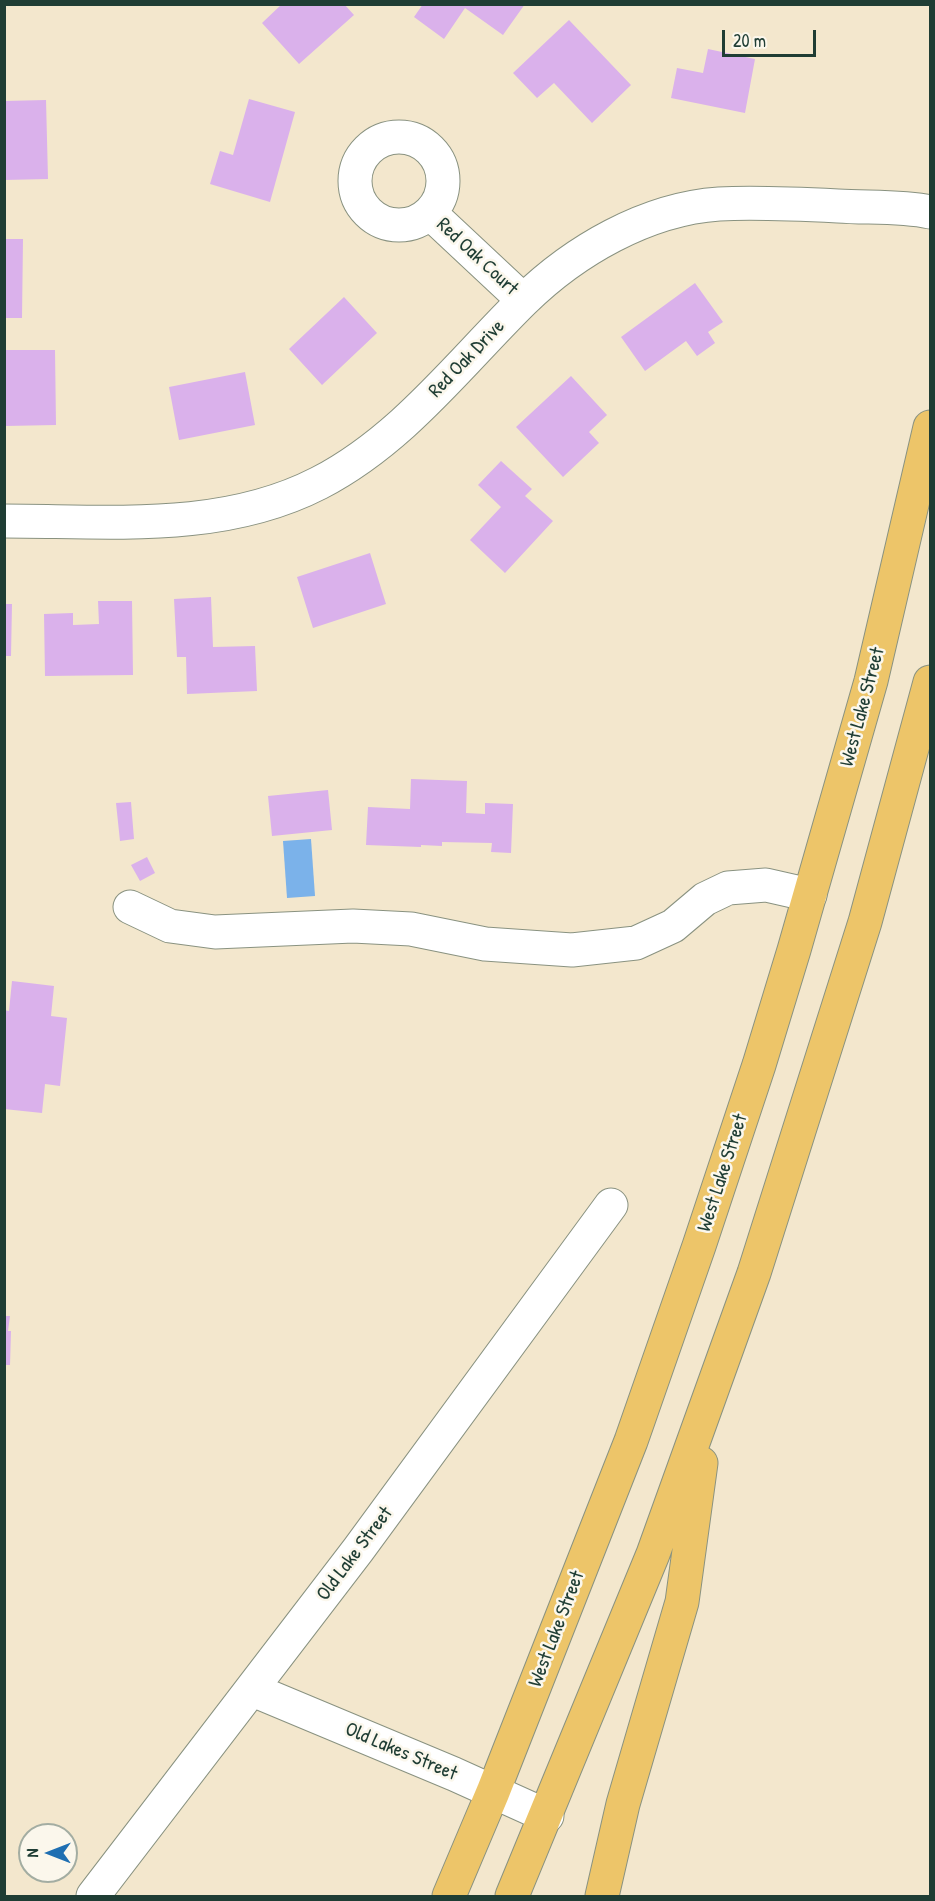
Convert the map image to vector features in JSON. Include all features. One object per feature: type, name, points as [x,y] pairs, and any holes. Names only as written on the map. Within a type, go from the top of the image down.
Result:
[{"type":"highway","name":"West Lake Street","points":[[449,1896],[493,1792],[631,1441],[759,1065],[871,681],[930,427]]},
{"type":"highway","points":[[512,1896],[547,1816],[653,1554],[758,1262],[858,944],[930,682]]},
{"type":"highway","points":[[602,1896],[623,1803],[682,1602],[709,1400]]},
{"type":"street","name":"Red Oak Drive","points":[[4,521],[174,521],[242,511],[319,483],[352,464],[387,439],[523,300],[553,274],[624,230],[685,210],[718,204],[796,205],[930,212]]},
{"type":"street","name":"Red Oak Court","points":[[430,213],[523,300]]},
{"type":"street","points":[[130,908],[170,926],[215,932],[353,926],[411,929],[485,944],[572,950],[636,943],[673,926],[705,899],[728,888],[766,885],[810,895]]},
{"type":"street","name":"Old Lake Street","points":[[93,1896],[358,1550],[610,1205]]},
{"type":"street","name":"Old Lakes Street","points":[[253,1690],[547,1816]]},
{"type":"water","points":[[311,839],[315,896],[287,898],[283,841]]},
{"type":"building","points":[[282,4],[344,4],[354,15],[299,64],[262,23]]},
{"type":"building","points":[[423,4],[525,4],[503,35],[465,8],[444,39],[414,17]]},
{"type":"building","points":[[569,20],[631,85],[592,123],[554,83],[537,98],[513,73]]},
{"type":"building","points":[[708,49],[755,59],[745,113],[671,98],[677,68],[703,73]]},
{"type":"building","points":[[249,99],[295,112],[270,202],[210,184],[220,151],[233,155]]},
{"type":"building","points":[[46,100],[48,179],[4,180],[4,101]]},
{"type":"building","points":[[4,239],[23,239],[22,318],[4,318]]},
{"type":"building","points":[[695,283],[723,322],[708,332],[715,343],[697,356],[686,341],[645,371],[621,337]]},
{"type":"building","points":[[344,297],[377,333],[322,385],[289,349]]},
{"type":"building","points":[[4,350],[55,350],[56,425],[5,426]]},
{"type":"building","points":[[245,372],[255,425],[179,440],[169,387]]},
{"type":"building","points":[[571,376],[607,415],[589,432],[599,443],[563,477],[516,427]]},
{"type":"building","points":[[501,461],[532,489],[525,496],[553,521],[505,573],[470,540],[501,507],[478,485]]},
{"type":"building","points":[[370,553],[386,604],[313,628],[297,577]]},
{"type":"building","points":[[211,597],[213,647],[255,646],[257,691],[187,694],[186,657],[177,657],[174,599]]},
{"type":"building","points":[[98,601],[132,601],[133,675],[45,676],[44,614],[73,613],[73,625],[99,624]]},
{"type":"building","points":[[4,604],[12,604],[11,656],[4,656]]},
{"type":"building","points":[[411,779],[467,781],[466,813],[485,814],[485,803],[513,804],[511,853],[491,852],[492,843],[442,842],[442,846],[421,845],[421,847],[366,845],[368,807],[410,809]]},
{"type":"building","points":[[328,790],[332,830],[272,836],[268,796]]},
{"type":"building","points":[[131,802],[134,839],[120,841],[116,803]]},
{"type":"building","points":[[147,857],[155,873],[140,881],[131,865]]},
{"type":"building","points":[[12,981],[54,986],[51,1016],[67,1018],[60,1086],[45,1084],[42,1113],[4,1109],[4,1010],[9,1011]]},
{"type":"building","points":[[4,1316],[10,1316],[8,1331],[11,1331],[10,1365],[4,1365]]}]
